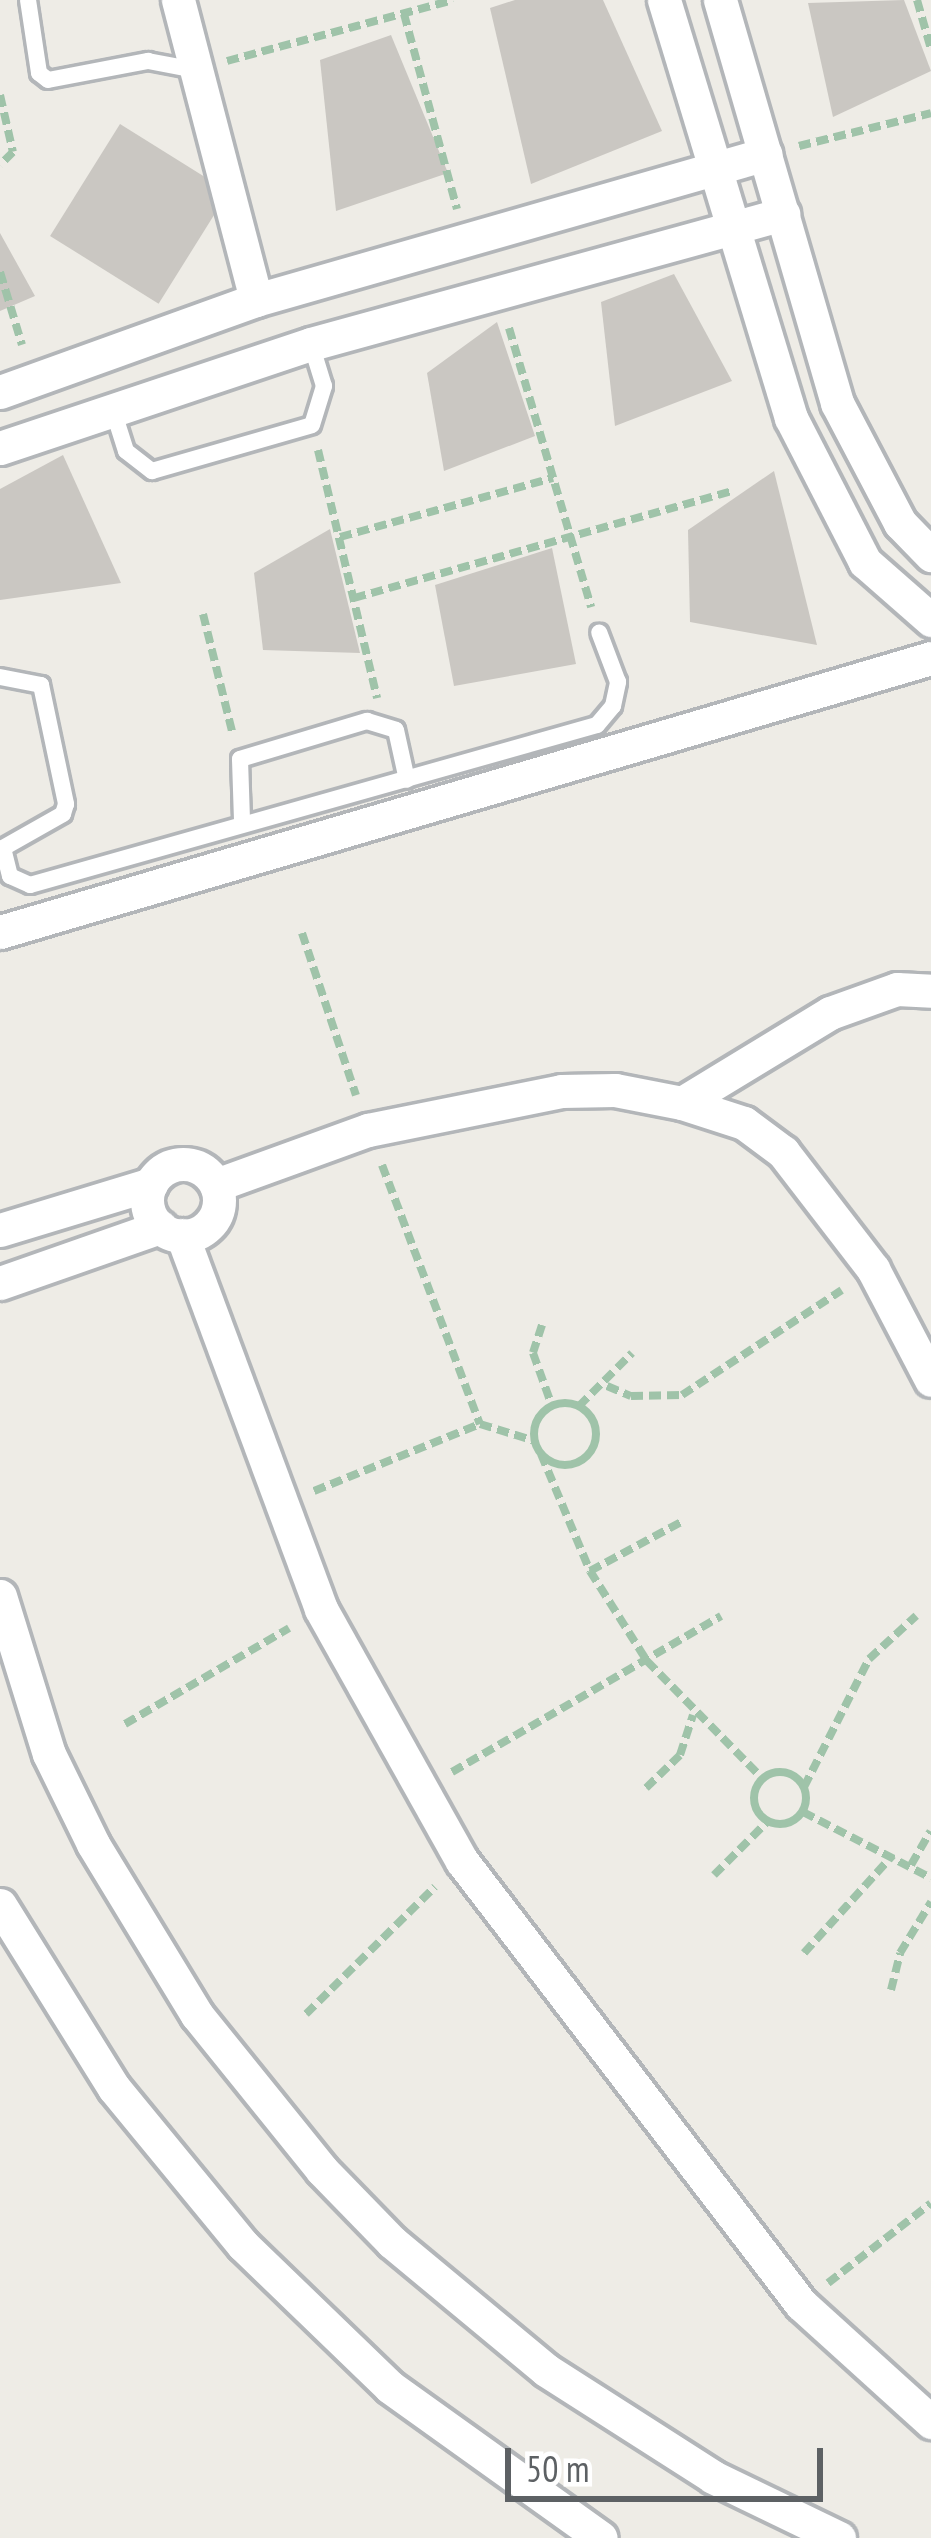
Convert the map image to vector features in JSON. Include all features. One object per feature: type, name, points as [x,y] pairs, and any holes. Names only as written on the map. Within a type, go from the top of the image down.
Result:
[{"type":"street","points":[[178,0],[256,300]]},
{"type":"street","points":[[664,0],[791,418],[866,562],[931,620]]},
{"type":"street","points":[[720,0],[837,403],[900,524],[931,555]]},
{"type":"street","points":[[0,392],[256,300],[766,154]]},
{"type":"street","points":[[0,448],[311,344],[783,214]]},
{"type":"street","points":[[0,932],[931,658]]},
{"type":"street","points":[[682,1103],[830,1013],[897,989],[931,992]]},
{"type":"street","points":[[216,1185],[368,1130],[561,1091],[615,1090],[682,1103],[744,1123],[783,1152],[873,1269],[931,1380]]},
{"type":"street","points":[[0,1230],[151,1184],[166,1168],[190,1164],[216,1185]]},
{"type":"street","points":[[151,1184],[148,1208],[171,1231],[322,1610],[462,1861],[801,2304],[931,2422]]},
{"type":"street","points":[[0,1283],[215,1215],[216,1185]]},
{"type":"street","points":[[0,1596],[10,1668],[49,1754],[142,1931],[220,2046],[322,2170],[392,2242],[546,2370],[713,2477],[838,2538]]},
{"type":"street","points":[[0,1905],[114,2088],[243,2246],[390,2386],[601,2538]]},
{"type":"lane","points":[[28,0],[39,73],[48,80],[148,61],[196,70]]},
{"type":"lane","points":[[113,409],[126,451],[152,471],[312,425],[323,386],[311,344]]},
{"type":"lane","points":[[0,677],[40,685],[66,804],[63,814],[2,848],[19,883],[597,724],[614,706],[619,682],[598,632]]},
{"type":"lane","points":[[242,820],[239,759],[382,723],[396,730],[407,780]]},
{"type":"path","points":[[196,70],[453,0]]},
{"type":"path","points":[[916,0],[931,49]]},
{"type":"path","points":[[404,14],[466,241]]},
{"type":"path","points":[[0,95],[13,146],[0,165]]},
{"type":"path","points":[[766,154],[931,113]]},
{"type":"path","points":[[0,272],[32,381]]},
{"type":"path","points":[[499,292],[598,632]]},
{"type":"path","points":[[312,425],[382,723]]},
{"type":"path","points":[[340,537],[554,478]]},
{"type":"path","points":[[354,598],[731,491]]},
{"type":"path","points":[[203,614],[239,759]]},
{"type":"path","points":[[302,933],[368,1130],[480,1424]]},
{"type":"path","points":[[607,1386],[644,1398],[682,1394],[873,1269]]},
{"type":"path","points":[[535,1441],[551,1406],[533,1353],[542,1325]]},
{"type":"path","points":[[551,1406],[578,1406],[607,1386],[632,1353]]},
{"type":"path","points":[[541,1454],[566,1466],[590,1453],[596,1427],[578,1406]]},
{"type":"path","points":[[280,1504],[480,1424],[535,1441],[590,1571],[647,1661],[693,1715],[762,1778]]},
{"type":"path","points":[[590,1571],[681,1522]]},
{"type":"path","points":[[125,1724],[322,1610]]},
{"type":"path","points":[[419,1791],[721,1616]]},
{"type":"path","points":[[714,1875],[767,1822],[793,1822],[803,1812],[804,1787],[869,1659],[916,1616]]},
{"type":"path","points":[[646,1788],[680,1755],[693,1715]]},
{"type":"path","points":[[762,1778],[790,1773],[804,1787]]},
{"type":"path","points":[[762,1778],[754,1806],[767,1822]]},
{"type":"path","points":[[803,1812],[931,1878]]},
{"type":"path","points":[[911,1865],[931,1832]]},
{"type":"path","points":[[804,1953],[893,1855]]},
{"type":"path","points":[[306,2014],[462,1861]]},
{"type":"path","points":[[891,1990],[900,1953],[931,1902]]},
{"type":"path","points":[[801,2304],[931,2203]]},
{"type":"building","points":[[515,0],[603,0],[662,131],[531,184],[490,8]]},
{"type":"building","points":[[904,0],[931,71],[833,117],[808,3]]},
{"type":"building","points":[[391,35],[448,173],[336,211],[320,60]]},
{"type":"building","points":[[120,124],[229,192],[159,304],[50,236]]},
{"type":"building","points":[[0,233],[35,296],[0,311]]},
{"type":"building","points":[[674,274],[732,381],[615,426],[601,302]]},
{"type":"building","points":[[497,322],[535,436],[444,471],[427,373]]},
{"type":"building","points":[[63,455],[121,583],[0,600],[0,489]]},
{"type":"building","points":[[774,471],[817,645],[690,622],[688,530]]},
{"type":"building","points":[[330,529],[360,653],[263,650],[254,573]]},
{"type":"building","points":[[552,548],[576,664],[454,686],[435,585]]}]
